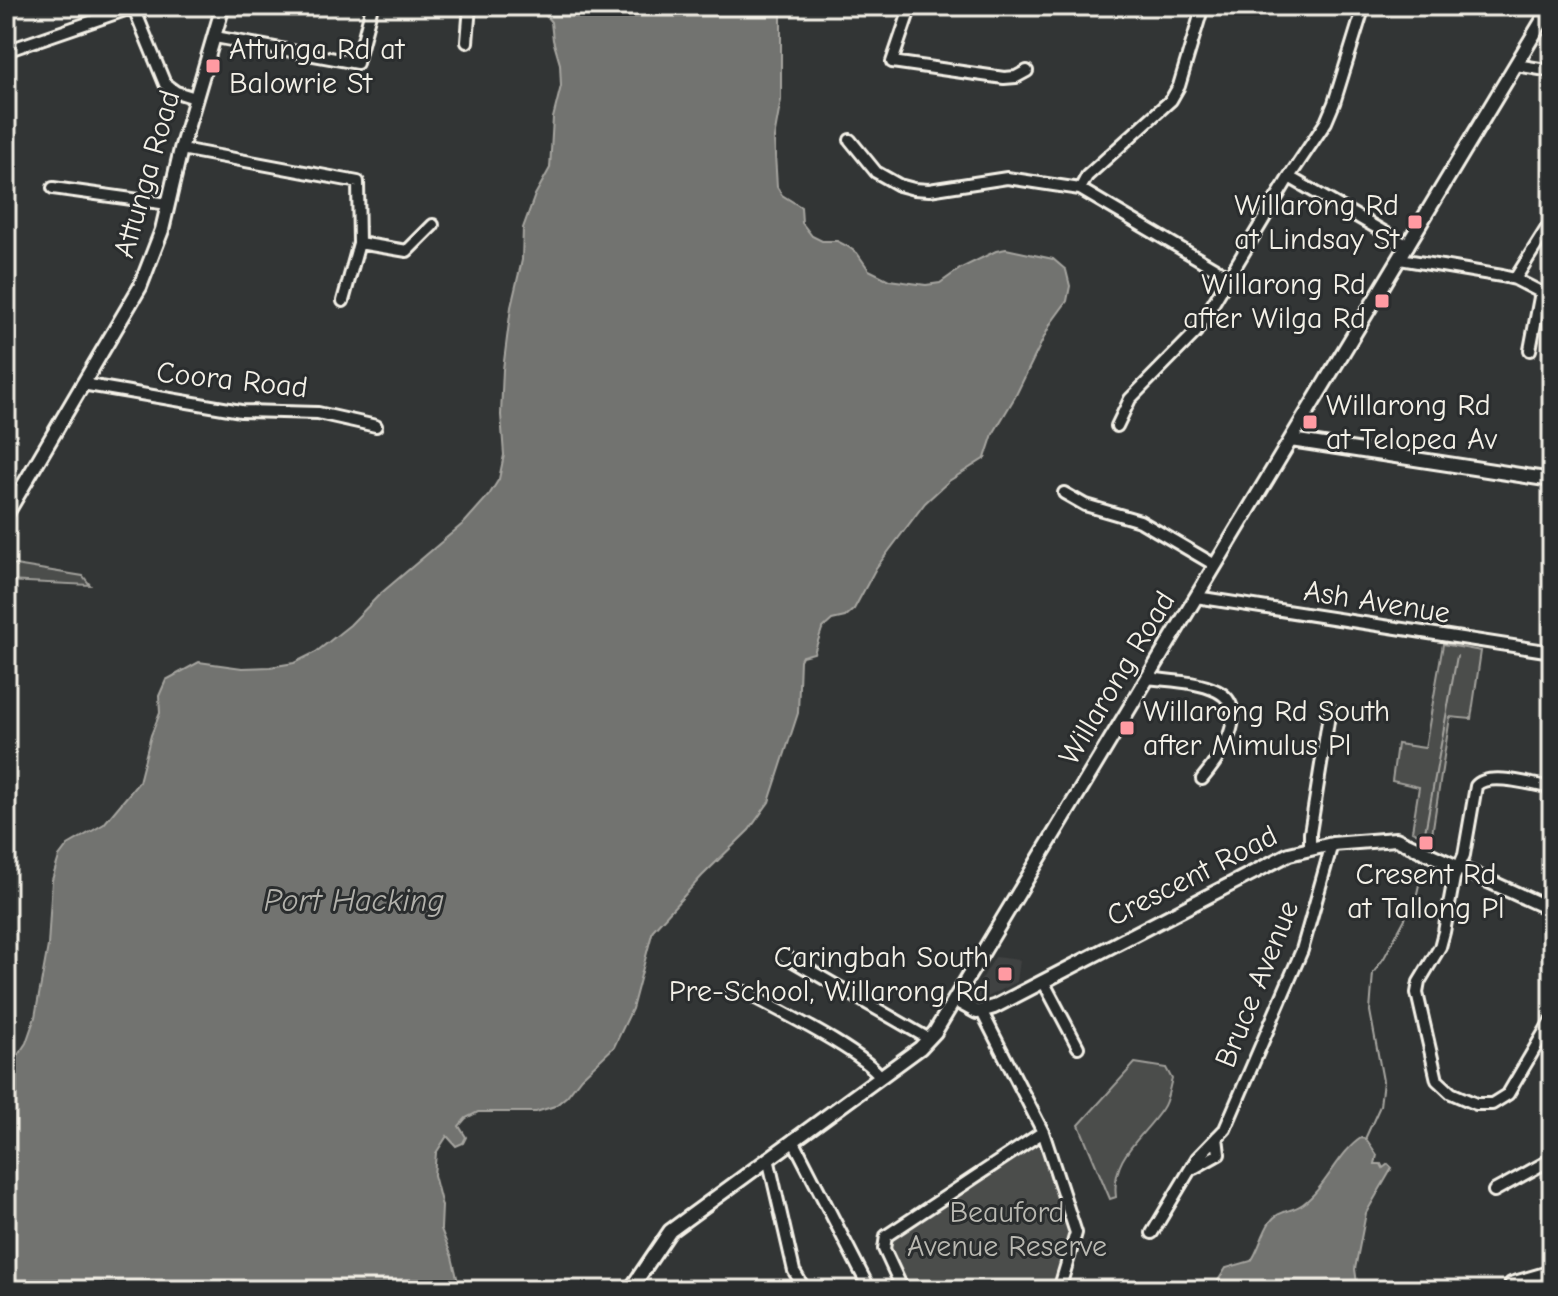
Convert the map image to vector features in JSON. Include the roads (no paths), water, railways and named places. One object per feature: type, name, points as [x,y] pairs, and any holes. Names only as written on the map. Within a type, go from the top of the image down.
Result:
[{"type":"street","points":[[6,51],[134,6],[165,84],[176,92],[195,98]]},
{"type":"street","name":"Attunga Road","points":[[6,515],[140,287],[157,245],[195,98],[223,6]]},
{"type":"street","points":[[215,37],[357,63],[372,6]]},
{"type":"street","points":[[467,42],[470,6]]},
{"type":"street","points":[[911,6],[892,62],[1004,78],[1016,77],[1027,71]]},
{"type":"street","points":[[1080,189],[1087,176],[1171,100],[1179,86],[1203,6]]},
{"type":"street","points":[[1117,426],[1130,399],[1190,339],[1231,278],[1289,177],[1331,112],[1364,6]]},
{"type":"street","name":"Willarong Road","points":[[630,1290],[670,1231],[929,1039],[1551,6]]},
{"type":"street","points":[[1516,65],[1552,71]]},
{"type":"street","points":[[850,140],[876,172],[899,185],[914,189],[929,190],[1007,178],[1080,189],[1231,278]]},
{"type":"street","points":[[181,149],[358,182],[359,243],[343,301]]},
{"type":"street","points":[[1289,177],[1408,246]]},
{"type":"street","points":[[53,188],[168,204]]},
{"type":"street","points":[[1515,279],[1552,220]]},
{"type":"street","points":[[359,243],[407,251],[433,225]]},
{"type":"street","points":[[1400,259],[1515,279],[1552,298]]},
{"type":"street","points":[[1530,350],[1541,292]]},
{"type":"street","name":"Coora Road","points":[[82,384],[241,411],[318,413],[376,426]]},
{"type":"street","points":[[1291,440],[1552,480]]},
{"type":"street","points":[[1064,493],[1085,505],[1140,521],[1215,565]]},
{"type":"street","name":"Ash Avenue","points":[[1196,597],[1552,652]]},
{"type":"street","points":[[1147,678],[1214,689],[1230,704],[1232,718],[1226,745],[1202,779]]},
{"type":"street","points":[[1310,847],[1330,709]]},
{"type":"street","points":[[1552,788],[1491,778],[1479,781],[1474,791],[1464,855],[1454,878],[1440,947],[1419,982],[1417,993],[1437,1080],[1451,1093],[1476,1104],[1500,1101],[1515,1084],[1552,1019]]},
{"type":"street","name":"Crescent Road","points":[[982,1012],[1289,854],[1310,847],[1396,839],[1552,910]]},
{"type":"street","name":"Bruce Avenue","points":[[1152,1233],[1207,1146],[1225,1129],[1302,950],[1332,844]]},
{"type":"street","points":[[783,955],[929,1039]]},
{"type":"street","points":[[1043,981],[1078,1047]]},
{"type":"street","points":[[732,991],[745,992],[819,1034],[873,1067],[881,1077]]},
{"type":"street","points":[[955,1000],[971,1010],[982,1012],[1043,1132],[1076,1233],[1059,1290]]},
{"type":"street","points":[[903,1290],[884,1249],[886,1236],[1043,1132]]},
{"type":"street","points":[[793,1140],[870,1290]]},
{"type":"street","points":[[768,1158],[794,1271],[805,1290]]},
{"type":"street","points":[[1494,1191],[1552,1159]]},
{"type":"street","points":[[1511,1283],[1552,1271]]},
{"type":"water","name":"Port Hacking","points":[[538,6],[781,6],[781,100],[774,138],[777,187],[782,195],[801,207],[802,223],[812,236],[847,246],[857,253],[869,270],[889,280],[926,285],[940,283],[961,268],[996,251],[1006,249],[1053,259],[1066,270],[1070,286],[1067,301],[1051,323],[993,434],[985,458],[949,481],[925,503],[876,568],[854,609],[822,629],[814,653],[802,656],[798,713],[769,802],[749,830],[653,930],[632,1009],[614,1047],[555,1106],[536,1112],[478,1112],[459,1126],[466,1137],[463,1143],[456,1146],[447,1136],[436,1153],[434,1175],[442,1206],[441,1229],[460,1290],[6,1290],[6,1073],[26,1043],[35,1017],[48,946],[52,880],[59,857],[68,845],[104,824],[139,782],[160,713],[159,696],[166,680],[199,662],[242,668],[270,667],[294,663],[316,652],[465,522],[499,479],[504,455],[501,415],[503,369],[511,307],[522,260],[523,228],[535,195],[550,168],[553,118],[561,86],[560,64],[551,22]]},
{"type":"water","points":[[1361,1138],[1366,1139],[1377,1155],[1375,1164],[1381,1164],[1383,1168],[1388,1164],[1392,1168],[1366,1213],[1355,1269],[1358,1290],[1212,1290],[1226,1268],[1251,1261],[1273,1218],[1299,1207],[1311,1197]]},
{"type":"waterway","points":[[1424,838],[1457,656]]},
{"type":"waterway","points":[[1365,1139],[1380,1106],[1383,1081],[1370,1011],[1373,973],[1416,898],[1423,867]]},
{"type":"place","name":"Attunga Rd at Balowrie St","points":[[213,66]]},
{"type":"place","name":"Willarong Rd at Lindsay St","points":[[1415,222]]},
{"type":"place","name":"Willarong Rd after Wilga Rd","points":[[1382,301]]},
{"type":"place","name":"Willarong Rd at Telopea Av","points":[[1310,422]]},
{"type":"place","name":"Willarong Rd South after Mimulus Pl","points":[[1127,728]]},
{"type":"place","name":"Cresent Rd at Tallong Pl","points":[[1426,843]]},
{"type":"place","name":"Caringbah South Pre-School, Willarong Rd","points":[[1005,974]]},
{"type":"park label","name":"Beauford Avenue Reserve","points":[[1007,1229]]}]
